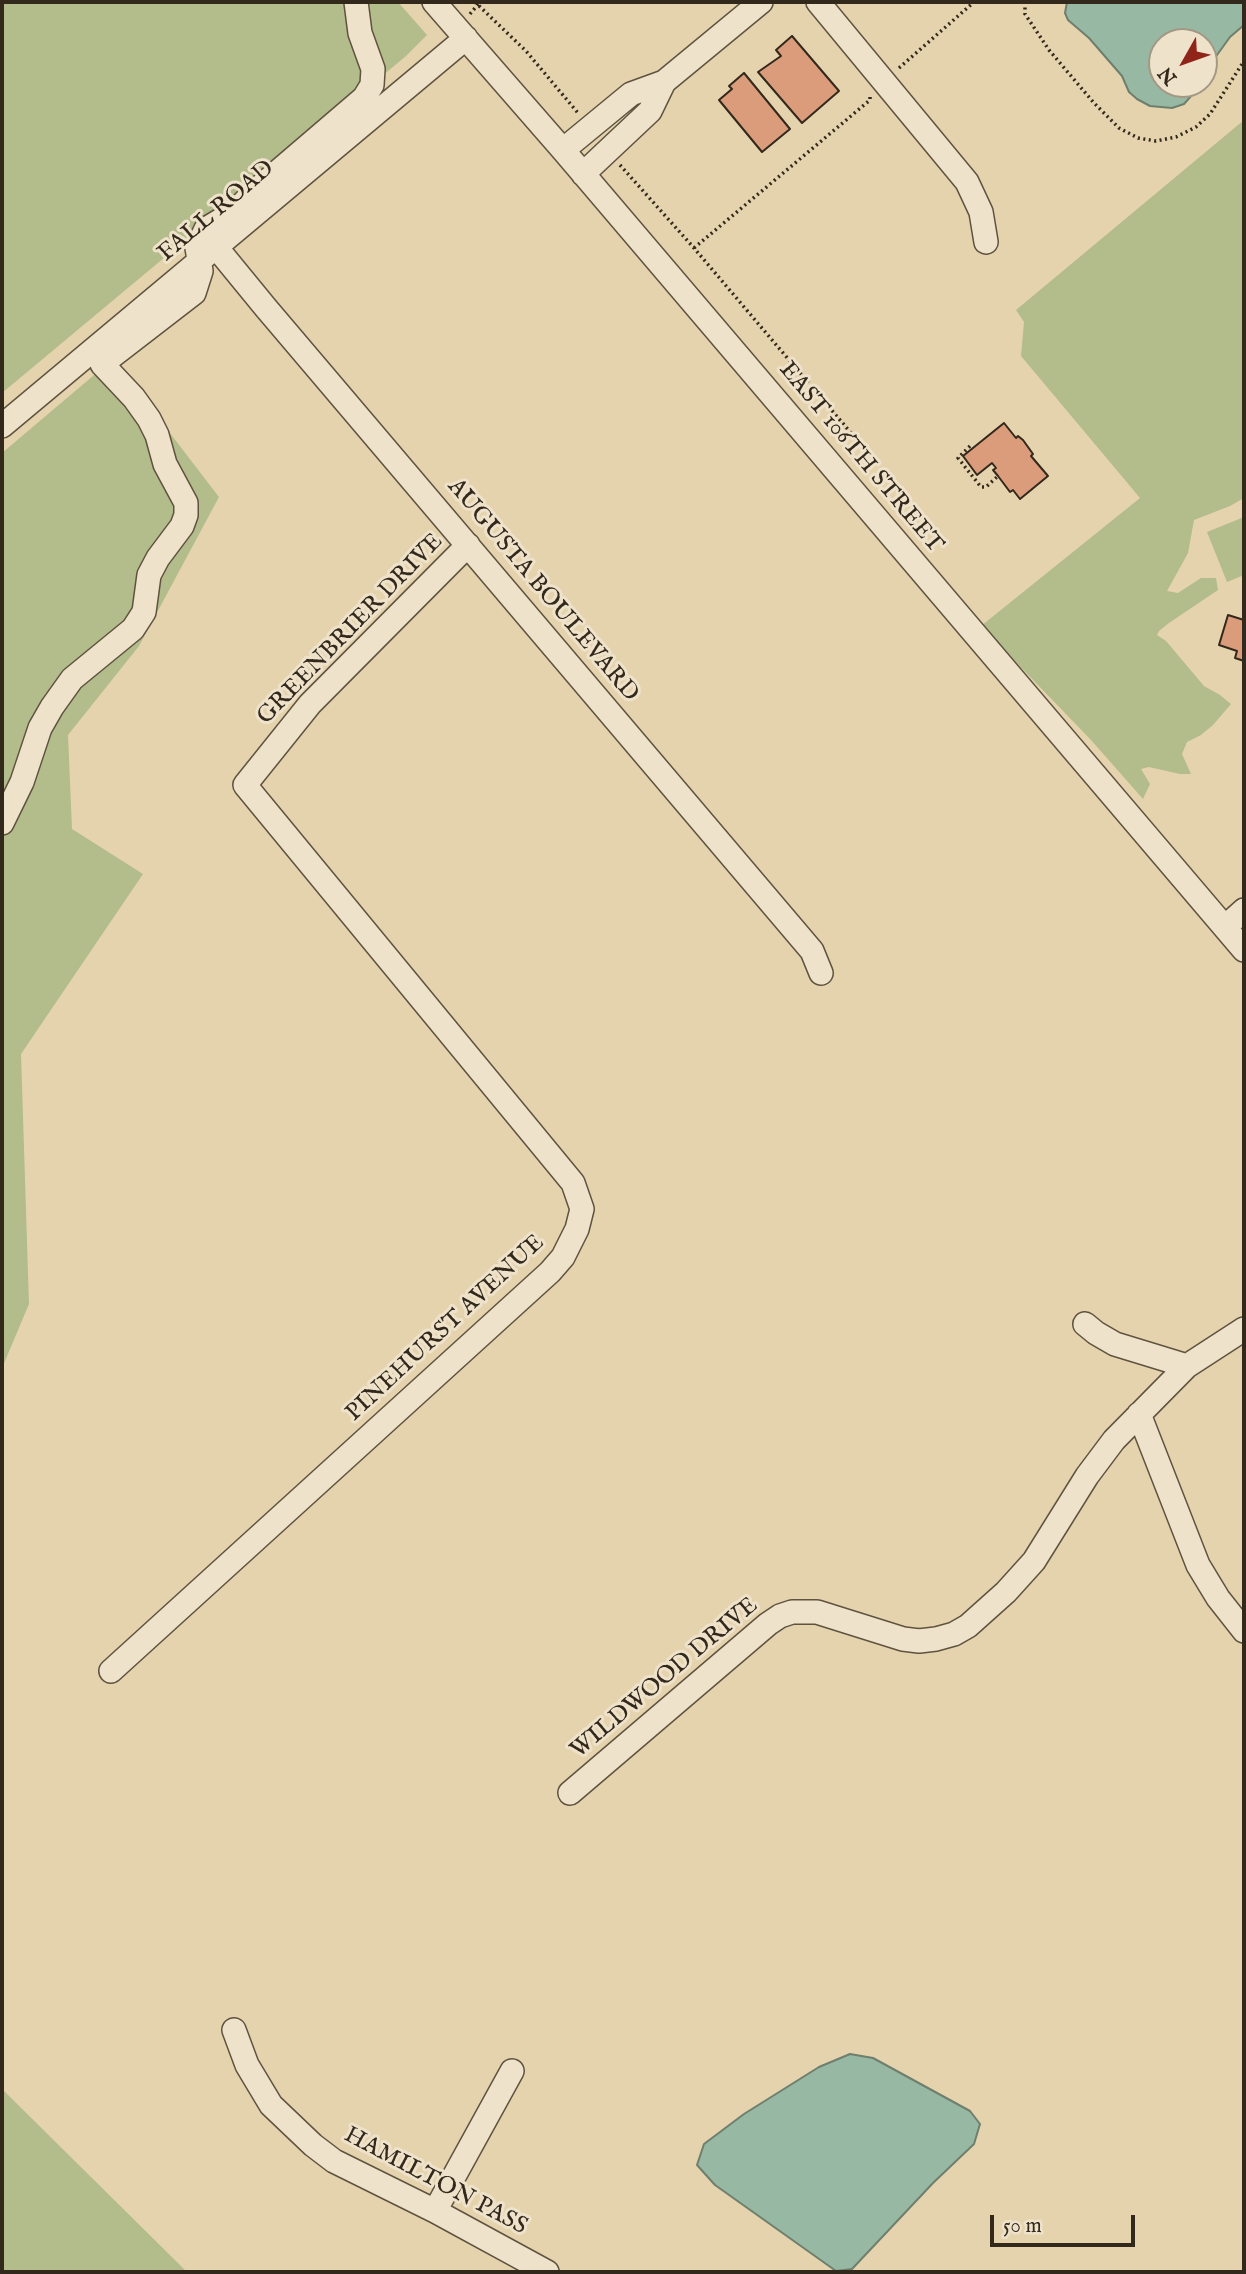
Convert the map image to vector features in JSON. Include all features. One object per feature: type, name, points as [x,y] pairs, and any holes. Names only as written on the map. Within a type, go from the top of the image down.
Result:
[{"type":"street","points":[[5,812],[22,782],[40,728],[51,707],[72,679],[133,629],[144,612],[149,575],[158,558],[183,526],[186,515],[186,503],[165,464],[157,435],[134,398],[102,365],[194,293],[208,254],[197,248],[206,229],[236,211],[253,192],[364,98],[372,85],[373,69],[360,33],[356,2]]},
{"type":"street","name":"EAST 106TH STREET","points":[[434,2],[1244,950]]},
{"type":"street","points":[[563,150],[631,94],[664,82],[761,2]]},
{"type":"street","points":[[818,2],[967,182],[981,212],[986,242]]},
{"type":"street","name":"FALL ROAD","points":[[2,426],[466,38]]},
{"type":"street","points":[[583,174],[650,111],[664,82]]},
{"type":"street","name":"AUGUSTA BOULEVARD","points":[[208,254],[266,308],[813,951],[821,973]]},
{"type":"street","name":"GREENBRIER DRIVE","points":[[245,785],[310,704],[468,545]]},
{"type":"street","name":"PINEHURST AVENUE","points":[[111,1671],[550,1272],[571,1244],[582,1209],[573,1183],[245,785]]},
{"type":"street","points":[[1225,927],[1244,910]]},
{"type":"street","points":[[1085,1324],[1115,1344],[1187,1366]]},
{"type":"street","name":"WILDWOOD DRIVE","points":[[570,1793],[780,1616],[792,1612],[817,1612],[903,1639],[919,1641],[936,1639],[968,1626],[1006,1592],[1034,1561],[1087,1476],[1114,1440],[1187,1366],[1244,1329]]},
{"type":"street","points":[[1139,1414],[1198,1565],[1218,1598],[1244,1631]]},
{"type":"street","name":"HAMILTON PASS","points":[[234,2030],[247,2065],[271,2105],[290,2125],[334,2161],[435,2211],[547,2272]]},
{"type":"street","points":[[435,2211],[512,2071]]},
{"type":"path","points":[[475,2],[526,51],[590,127]]},
{"type":"path","points":[[694,248],[870,100],[870,94],[883,81],[974,2]]},
{"type":"path","points":[[1025,2],[1025,14],[1049,50],[1119,128],[1138,138],[1156,141],[1176,137],[1196,127],[1210,114],[1244,61]]},
{"type":"path","points":[[608,150],[868,453]]},
{"type":"path","points":[[970,446],[958,458],[981,487],[986,487],[998,476]]},
{"type":"shaded area","points":[[2,2],[398,2],[427,35],[406,56],[2,393]]},
{"type":"shaded area","points":[[1067,2],[1244,2],[1244,25],[1230,37],[1218,54],[1218,28],[1148,28],[1148,98],[1189,98],[1184,104],[1172,108],[1150,106],[1129,92],[1122,76],[1089,38],[1068,20],[1065,13]]},
{"type":"shaded area","points":[[1244,120],[1244,498],[1194,520],[1188,553],[1167,591],[1178,593],[1201,578],[1216,578],[1218,590],[1169,623],[1157,635],[1166,641],[1204,686],[1231,704],[1213,725],[1187,742],[1182,754],[1191,774],[1149,767],[1141,769],[1150,784],[1143,799],[1091,740],[981,626],[1140,498],[1021,356],[1024,322],[1016,310]]},
{"type":"shaded area","points":[[113,359],[219,497],[139,646],[68,735],[72,829],[143,874],[21,1054],[29,1304],[2,1368],[2,453]]},
{"type":"shaded area","points":[[1244,517],[1244,575],[1227,582],[1207,532]]},
{"type":"shaded area","points":[[850,2054],[873,2058],[970,2111],[980,2124],[974,2144],[933,2183],[852,2269],[836,2271],[715,2185],[697,2165],[704,2144],[744,2114],[819,2067]]},
{"type":"shaded area","points":[[2,2089],[186,2271],[188,2272],[2,2272]]},
{"type":"building","points":[[792,36],[839,91],[802,123],[758,72],[781,56],[776,50]]},
{"type":"building","points":[[744,73],[790,129],[762,152],[719,100],[732,89],[729,86]]},
{"type":"building","points":[[1004,423],[1016,438],[1018,436],[1023,440],[1033,454],[1031,456],[1048,476],[1020,499],[1013,490],[1010,492],[993,470],[996,468],[992,463],[977,475],[963,456]]},
{"type":"building","points":[[1228,615],[1244,620],[1244,661],[1235,658],[1237,651],[1219,645]]}]
